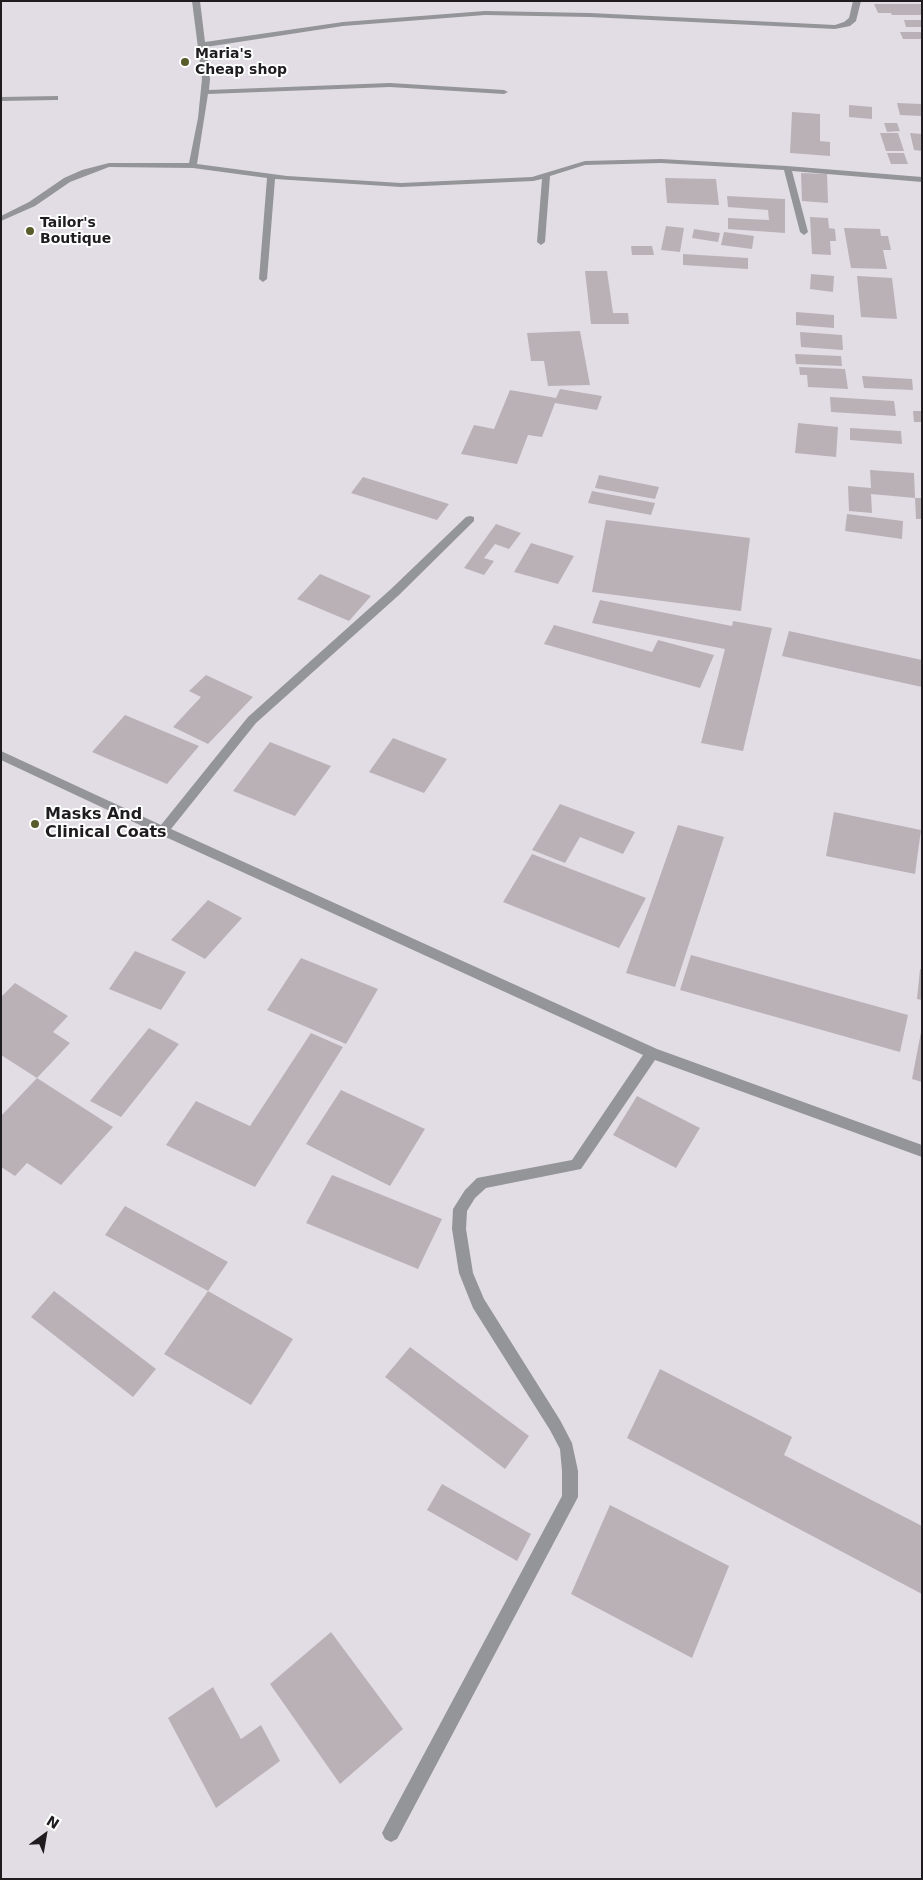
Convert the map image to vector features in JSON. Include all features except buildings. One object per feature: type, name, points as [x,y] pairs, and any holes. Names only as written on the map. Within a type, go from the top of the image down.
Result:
[{"type":"street","points":[[193,166],[206,92],[203,45],[196,1]]},
{"type":"street","points":[[203,45],[327,26],[485,13],[590,15],[835,27],[847,24],[853,19],[856,1]]},
{"type":"street","points":[[206,92],[390,85],[504,92]]},
{"type":"street","points":[[1,99],[55,98]]},
{"type":"street","points":[[1,219],[32,204],[67,180],[85,172],[110,165],[193,166],[271,176],[401,185],[533,179],[571,166],[661,161],[787,168],[922,180]]},
{"type":"street","points":[[787,168],[804,232]]},
{"type":"street","points":[[262,279],[271,176]]},
{"type":"street","points":[[541,242],[546,176]]},
{"type":"street","points":[[163,831],[252,720],[395,592],[470,519]]},
{"type":"street","points":[[1,755],[163,831],[652,1053],[922,1151]]},
{"type":"street","points":[[391,1833],[570,1497],[570,1471],[567,1448],[556,1425],[478,1303],[466,1273],[459,1229],[460,1209],[470,1194],[482,1182],[576,1165],[652,1053]]},
{"type":"place","name":"Maria's Cheap shop","points":[[185,62]]},
{"type":"place","name":"Tailor's Boutique","points":[[30,231]]},
{"type":"place","name":"Masks And Clinical Coats","points":[[35,824]]}]
